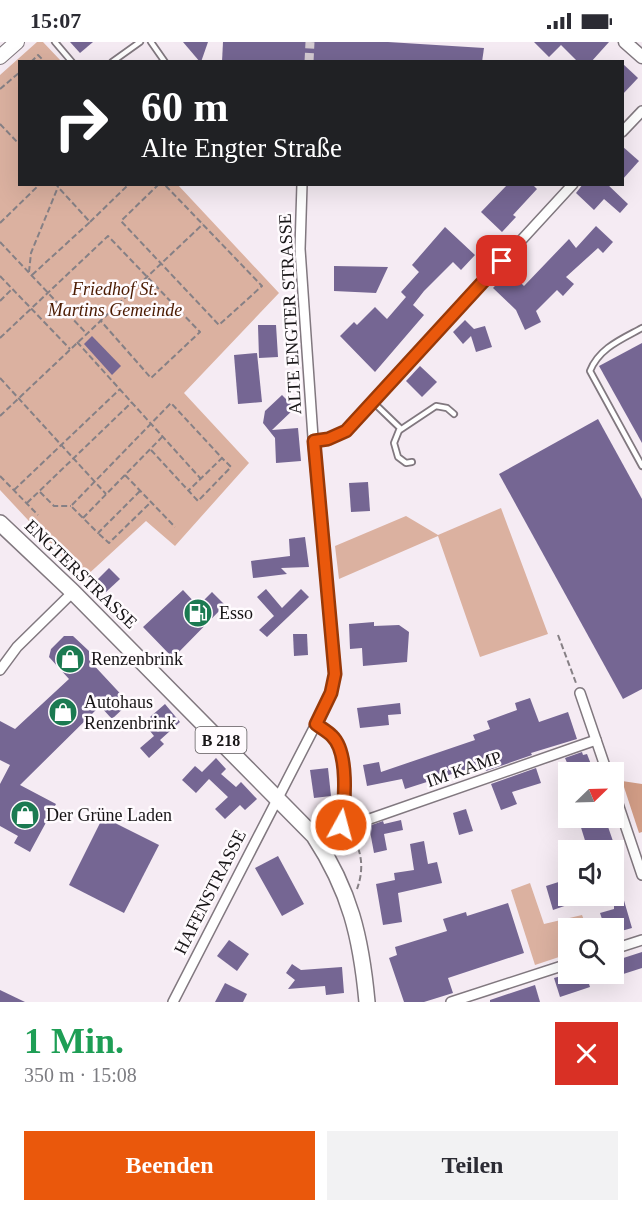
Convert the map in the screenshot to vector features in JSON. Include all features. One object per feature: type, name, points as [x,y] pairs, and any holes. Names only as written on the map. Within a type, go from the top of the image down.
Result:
[{"type":"main road","points":[[0,57],[16,42]]},
{"type":"main road","name":"ENGTERSTRASSE","points":[[0,523],[74,592],[314,836],[333,866],[346,895],[360,942],[367,1002]]},
{"type":"street","points":[[625,42],[642,57]]},
{"type":"street","points":[[624,130],[642,111]]},
{"type":"street","name":"ALTE ENGTER STRASSE","points":[[277,797],[331,693],[335,674],[314,441],[300,249],[302,186]]},
{"type":"street","points":[[314,441],[328,439],[346,431],[571,186]]},
{"type":"street","points":[[0,670],[17,647],[74,592]]},
{"type":"street","points":[[580,693],[604,762]]},
{"type":"street","points":[[316,724],[333,736],[341,750],[345,800],[341,825]]},
{"type":"street","name":"IM KAMP","points":[[341,825],[361,822],[596,740]]},
{"type":"street","name":"HAFENSTRASSE","points":[[173,1002],[277,797]]},
{"type":"street","points":[[624,822],[642,875]]},
{"type":"street","points":[[624,946],[642,940]]},
{"type":"street","points":[[451,1002],[558,967]]},
{"type":"lane","points":[[55,42],[70,60]]},
{"type":"lane","points":[[115,60],[140,42]]},
{"type":"lane","points":[[151,42],[164,60]]},
{"type":"lane","points":[[642,328],[608,348],[594,362],[590,371],[642,466]]},
{"type":"lane","points":[[373,402],[400,430]]},
{"type":"lane","points":[[412,462],[400,460],[395,452],[394,443],[400,430],[436,406],[447,408],[454,414]]},
{"type":"path","points":[[0,89],[18,74]]},
{"type":"path","points":[[0,124],[18,143]]},
{"type":"path","points":[[0,223],[38,186]]},
{"type":"path","points":[[29,272],[31,253],[57,186],[90,222]]},
{"type":"path","points":[[32,275],[127,186]]},
{"type":"path","points":[[157,186],[121,221],[219,325],[262,286],[166,186]]},
{"type":"path","points":[[0,416],[203,224]]},
{"type":"path","points":[[0,338],[108,236],[200,332],[151,378],[100,320]]},
{"type":"path","points":[[0,242],[86,333]]},
{"type":"path","points":[[0,276],[70,349]]},
{"type":"path","points":[[0,301],[12,289]]},
{"type":"path","points":[[77,342],[201,479]]},
{"type":"path","points":[[0,378],[106,494]]},
{"type":"path","points":[[14,490],[120,389]]},
{"type":"path","points":[[27,503],[132,402]]},
{"type":"path","points":[[70,506],[171,403],[231,467],[198,501],[150,450]]},
{"type":"path","points":[[83,518],[163,436]]},
{"type":"path","points":[[189,491],[222,458]]},
{"type":"path","points":[[0,476],[38,515]]},
{"type":"path","points":[[125,476],[175,526]]},
{"type":"path","points":[[39,491],[54,506],[70,506],[109,543],[151,502]]},
{"type":"path","points":[[98,533],[140,491]]},
{"type":"path","points":[[558,635],[580,693]]},
{"type":"path","points":[[341,825],[359,844],[362,874],[357,891]]},
{"type":"green space","name":"Friedhof St. Martins Gemeinde","points":[[37,42],[43,42],[60,60],[18,60],[18,186],[179,186],[279,293],[184,393],[249,463],[175,546],[146,521],[83,579],[0,490],[0,75]]},
{"type":"green space","points":[[501,508],[548,634],[480,657],[438,536],[339,579],[335,546],[406,516],[438,535]]},
{"type":"green space","points":[[530,883],[544,924],[558,921],[558,957],[535,965],[511,890]]},
{"type":"shaded area","points":[[624,781],[642,784],[642,832],[639,833]]},
{"type":"building","points":[[70,42],[93,42],[80,53]]},
{"type":"building","points":[[183,42],[208,42],[202,60],[198,60]]},
{"type":"building","points":[[223,42],[388,42],[484,48],[482,60],[222,60]]},
{"type":"building","points":[[534,42],[609,42],[593,60],[576,60],[561,45],[549,57]]},
{"type":"building","points":[[624,65],[638,78],[624,93]]},
{"type":"building","points":[[624,148],[639,161],[624,178]]},
{"type":"building","points":[[506,186],[534,186],[537,189],[513,215],[516,217],[502,232],[481,212]]},
{"type":"building","points":[[581,186],[609,186],[628,204],[620,213],[604,199],[594,210],[576,193]]},
{"type":"building","points":[[596,226],[613,242],[603,253],[598,248],[566,277],[574,284],[563,296],[557,290],[536,311],[541,322],[525,330],[516,310],[493,288],[509,271],[524,286],[569,239],[576,248]]},
{"type":"building","points":[[445,227],[475,255],[461,270],[453,262],[424,291],[413,305],[424,315],[375,372],[340,336],[354,322],[357,325],[375,307],[387,319],[406,297],[401,292],[419,272],[412,265]]},
{"type":"building","points":[[334,266],[388,267],[376,293],[334,291]]},
{"type":"building","points":[[465,320],[474,329],[485,326],[492,347],[476,352],[471,336],[463,344],[453,332]]},
{"type":"building","points":[[258,325],[276,325],[278,357],[259,358]]},
{"type":"building","points":[[92,336],[121,366],[112,375],[84,344]]},
{"type":"building","points":[[642,343],[642,443],[599,366]]},
{"type":"building","points":[[257,353],[262,402],[238,404],[234,355]]},
{"type":"building","points":[[420,366],[437,382],[422,397],[406,381]]},
{"type":"building","points":[[282,395],[295,408],[272,430],[298,428],[301,461],[276,463],[275,438],[263,423],[265,411]]},
{"type":"building","points":[[598,419],[642,499],[642,689],[623,699],[499,474]]},
{"type":"building","points":[[368,482],[370,511],[351,512],[349,483]]},
{"type":"building","points":[[305,537],[309,567],[281,568],[287,574],[253,578],[251,561],[290,556],[289,539]]},
{"type":"building","points":[[109,568],[120,579],[106,592],[96,581]]},
{"type":"building","points":[[266,589],[282,608],[301,589],[309,597],[267,637],[259,630],[274,616],[257,597]]},
{"type":"building","points":[[183,590],[198,606],[212,592],[225,605],[173,658],[143,627]]},
{"type":"building","points":[[374,622],[374,626],[399,625],[409,632],[407,662],[363,666],[362,648],[350,649],[349,624]]},
{"type":"building","points":[[293,634],[307,634],[308,655],[294,656]]},
{"type":"building","name":"Autohaus Renzenbrink","points":[[64,636],[73,636],[89,651],[89,660],[129,703],[112,719],[100,706],[20,785],[56,804],[30,852],[14,843],[18,836],[0,826],[0,784],[10,765],[0,760],[0,721],[15,729],[69,679],[49,657],[51,649]]},
{"type":"building","points":[[530,698],[539,722],[568,712],[577,739],[531,753],[532,755],[486,771],[483,764],[405,789],[402,779],[367,786],[363,765],[379,762],[381,772],[475,740],[473,735],[490,729],[487,721],[517,710],[515,703]]},
{"type":"building","points":[[400,703],[401,714],[388,715],[389,725],[360,728],[357,708]]},
{"type":"building","points":[[165,704],[180,722],[160,740],[164,744],[149,758],[140,748],[154,736],[150,731],[157,725],[150,717]]},
{"type":"building","points":[[582,752],[583,755],[587,754],[590,762],[567,762],[565,758]]},
{"type":"building","points":[[216,758],[226,769],[221,774],[236,787],[241,782],[257,799],[245,810],[240,805],[225,819],[215,809],[228,797],[209,779],[196,793],[182,780],[195,766],[202,772]]},
{"type":"building","points":[[328,768],[331,796],[314,798],[310,770]]},
{"type":"building","points":[[536,768],[541,783],[512,792],[517,804],[501,810],[491,784]]},
{"type":"building","points":[[466,809],[473,831],[459,835],[453,813]]},
{"type":"building","points":[[103,817],[159,845],[124,913],[69,885]]},
{"type":"building","points":[[401,820],[403,830],[384,834],[387,850],[374,853],[369,826],[383,821],[384,824]]},
{"type":"building","points":[[581,828],[608,828],[613,840],[585,840]]},
{"type":"building","points":[[424,841],[428,864],[437,862],[442,883],[398,893],[402,922],[383,925],[376,884],[395,880],[394,873],[414,870],[410,844]]},
{"type":"building","points":[[278,856],[304,904],[282,916],[255,868]]},
{"type":"building","points":[[558,882],[558,906],[564,906],[553,910],[546,886]]},
{"type":"building","points":[[624,900],[632,928],[624,930],[624,918],[602,918],[600,913],[614,909],[614,906],[624,906]]},
{"type":"building","points":[[508,903],[524,953],[448,978],[453,993],[424,1002],[404,1002],[389,958],[397,955],[395,947],[447,931],[443,919],[466,912],[467,916]]},
{"type":"building","points":[[229,940],[249,954],[237,971],[217,956]]},
{"type":"building","points":[[642,952],[642,968],[624,974],[624,958]]},
{"type":"building","points":[[292,964],[301,970],[342,967],[344,993],[326,995],[325,986],[288,989],[295,980],[286,973]]},
{"type":"building","points":[[558,977],[558,984],[589,984],[590,987],[560,997],[554,978]]},
{"type":"building","points":[[225,983],[247,994],[243,1002],[215,1002]]},
{"type":"building","points":[[535,985],[540,1002],[490,1002],[490,1000]]},
{"type":"building","points":[[0,990],[25,1002],[0,1002]]},
{"type":"tunnel","points":[[309,60],[310,42]]},
{"type":"place","name":"Esso","points":[[198,613]]},
{"type":"place","name":"Renzenbrink","points":[[70,659]]},
{"type":"place","name":"Autohaus Renzenbrink","points":[[63,712]]},
{"type":"place","name":"Der Grüne Laden","points":[[25,815]]},
{"type":"route","points":[[341,825],[345,800],[341,750],[333,736],[316,724],[331,693],[335,674],[314,441],[335,437],[346,431],[502,261]]}]
